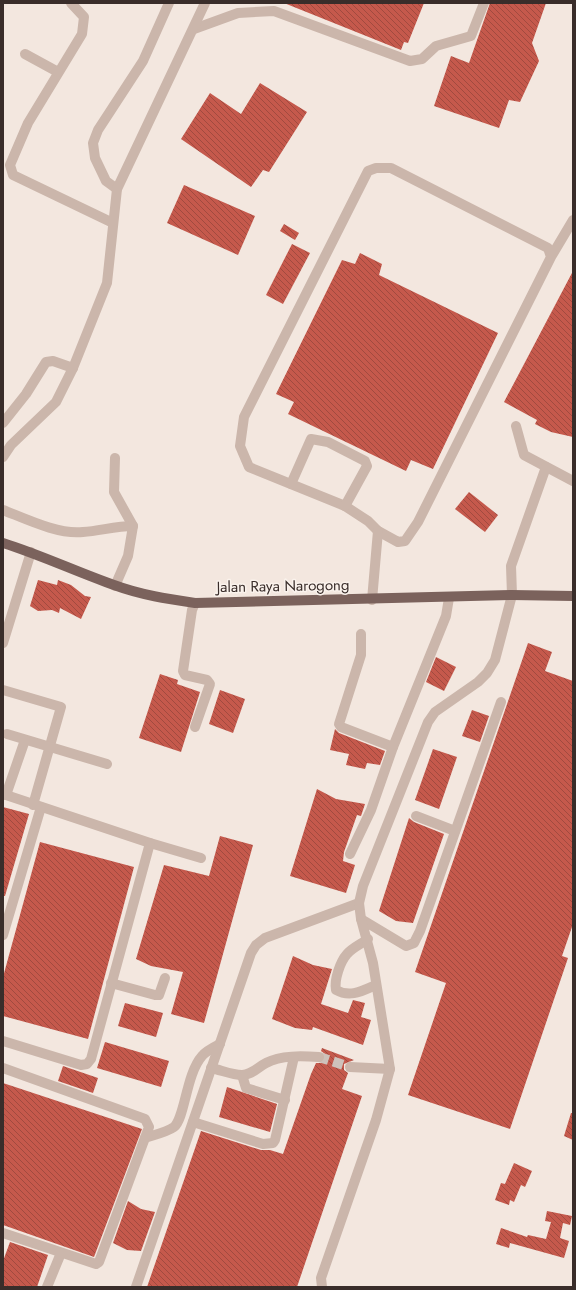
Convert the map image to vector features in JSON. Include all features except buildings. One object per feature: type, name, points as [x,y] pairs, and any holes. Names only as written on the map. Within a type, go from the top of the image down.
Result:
[{"type":"main road","name":"Jalan Raya Narogong","points":[[3,543],[31,552],[115,586],[159,598],[195,603],[372,600],[512,595],[573,596]]},
{"type":"street","points":[[71,3],[84,17],[82,34],[58,72],[25,130],[10,165],[13,174],[113,222]]},
{"type":"street","points":[[117,189],[106,181],[95,158],[93,144],[98,130],[143,61],[169,3]]},
{"type":"street","points":[[3,457],[11,445],[56,402],[73,368],[106,283],[117,189],[206,3]]},
{"type":"street","points":[[194,28],[238,13],[274,11],[410,61],[422,59],[436,46],[471,36],[484,3]]},
{"type":"street","points":[[25,54],[58,72]]},
{"type":"street","points":[[551,258],[548,248],[391,168],[376,168],[368,171],[244,418],[240,446],[249,467],[346,506],[368,521],[378,531],[398,542],[405,541],[418,522],[551,258],[573,220]]},
{"type":"street","points":[[3,423],[26,394],[46,362],[53,361],[73,368]]},
{"type":"street","points":[[516,426],[524,455],[573,481]]},
{"type":"street","points":[[291,484],[311,439],[328,442],[365,461],[367,466],[346,506]]},
{"type":"street","points":[[115,458],[114,492],[132,526],[128,556],[115,586]]},
{"type":"street","points":[[322,1287],[321,1278],[376,1120],[390,1069],[368,939],[361,919],[359,903],[363,886],[428,722],[435,712],[478,682],[488,672],[495,660],[512,595],[511,566],[546,467]]},
{"type":"street","points":[[3,510],[48,528],[82,533],[115,526],[132,526]]},
{"type":"street","points":[[372,600],[378,531]]},
{"type":"street","points":[[3,642],[31,552]]},
{"type":"street","points":[[350,854],[371,810],[393,747],[446,616],[449,598]]},
{"type":"street","points":[[195,603],[192,610],[183,670],[185,675],[207,680],[210,684],[195,727]]},
{"type":"street","points":[[361,634],[361,655],[339,724],[341,727],[393,747]]},
{"type":"street","points":[[3,690],[61,707],[3,935]]},
{"type":"street","points":[[361,919],[406,946],[414,943],[420,931],[501,702]]},
{"type":"street","points":[[6,734],[51,746],[107,764]]},
{"type":"street","points":[[25,740],[5,794],[150,843],[201,858]]},
{"type":"street","points":[[416,816],[455,831]]},
{"type":"street","points":[[3,1041],[81,1065],[87,1064],[91,1059],[150,843]]},
{"type":"street","points":[[136,1287],[251,953],[256,945],[265,938],[359,903]]},
{"type":"street","points":[[368,939],[347,954],[340,967],[335,984],[336,990],[352,995],[376,985]]},
{"type":"street","points":[[112,983],[159,995],[166,978]]},
{"type":"street","points":[[145,1138],[174,1127],[179,1120],[187,1084],[194,1068],[202,1056],[220,1044]]},
{"type":"street","points":[[211,1068],[242,1075],[254,1072],[267,1062],[294,1057],[319,1057]]},
{"type":"street","points":[[193,1122],[263,1144],[271,1144],[275,1140],[294,1057]]},
{"type":"street","points":[[350,1067],[390,1069]]},
{"type":"street","points":[[3,1068],[145,1119],[149,1127],[98,1262],[93,1265],[3,1233]]},
{"type":"street","points":[[242,1075],[246,1088],[285,1100]]},
{"type":"street","points":[[47,1287],[61,1253]]},
{"type":"tunnel","points":[[319,1057],[350,1067]]}]
